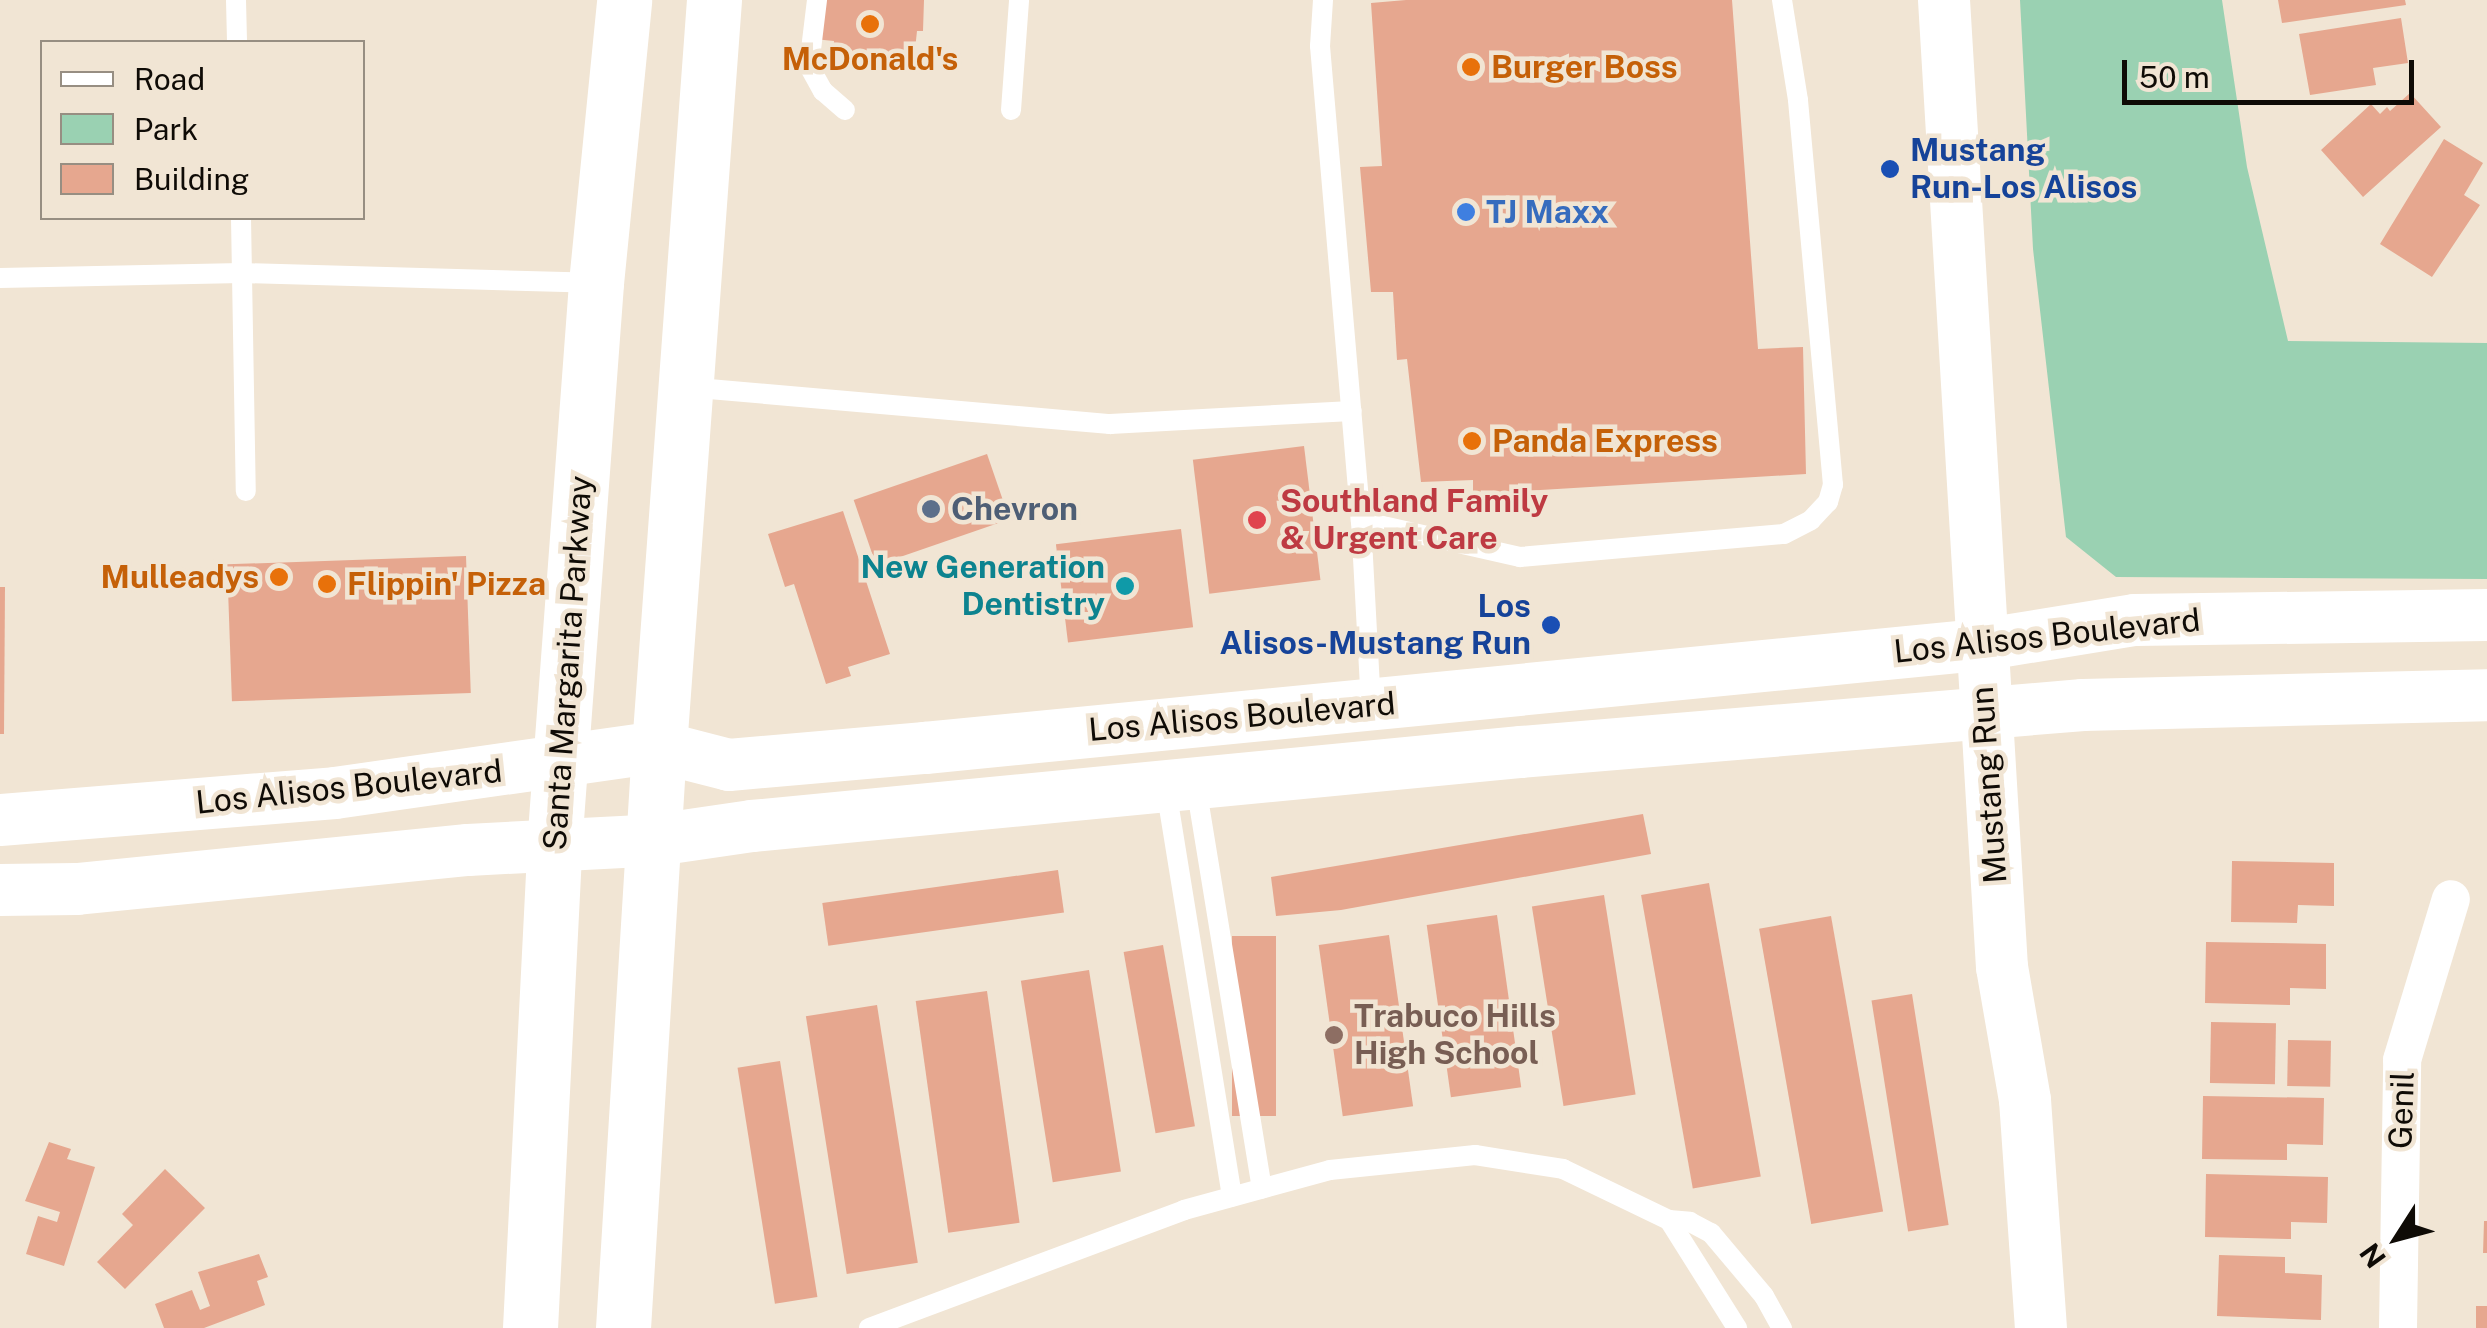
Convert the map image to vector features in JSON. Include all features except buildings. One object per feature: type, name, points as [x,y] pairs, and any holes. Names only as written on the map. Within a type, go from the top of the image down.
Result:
[{"type":"main road","name":"Santa Margarita Parkway","points":[[530,1328],[554,846],[596,282],[624,0]]},
{"type":"main road","points":[[624,1328],[659,746],[714,0]]},
{"type":"main road","name":"Mustang Run","points":[[1944,0],[2002,967],[2025,1100],[2041,1328]]},
{"type":"main road","name":"Los Alisos Boulevard","points":[[0,820],[335,794],[659,746],[730,765],[1372,705],[1980,645],[2136,620],[2487,615]]},
{"type":"main road","name":"Los Alisos Boulevard","points":[[0,890],[76,889],[656,840],[772,824],[1181,788],[1520,752],[2084,706],[2487,696]]},
{"type":"street","name":"Genil","points":[[2398,1328],[2402,1060],[2451,899]]},
{"type":"lane","points":[[236,0],[237,40]]},
{"type":"lane","points":[[817,0],[810,66],[823,92],[845,110]]},
{"type":"lane","points":[[1011,110],[1019,0]]},
{"type":"lane","points":[[1323,0],[1320,46],[1361,521],[1372,705]]},
{"type":"lane","points":[[1361,521],[1520,557],[1784,534],[1811,520],[1828,502],[1832,474],[1804,158],[1782,0]]},
{"type":"lane","points":[[240,220],[246,491]]},
{"type":"lane","points":[[0,278],[242,273],[596,282]]},
{"type":"lane","points":[[685,386],[1110,424],[1352,411]]},
{"type":"lane","points":[[1181,788],[1262,1189]]},
{"type":"lane","points":[[1181,788],[1232,1197]]},
{"type":"lane","points":[[869,1328],[1184,1210],[1330,1170],[1475,1155],[1562,1169],[1669,1220],[1690,1222],[1712,1232],[1764,1296],[1782,1328]]},
{"type":"lane","points":[[1669,1220],[1737,1328]]},
{"type":"green space","points":[[2020,0],[2222,0],[2247,167],[2288,341],[2487,343],[2487,579],[2116,577],[2066,537],[2033,249]]},
{"type":"place","name":"McDonald's","points":[[870,24]]},
{"type":"place","name":"Burger Boss","points":[[1471,67]]},
{"type":"place","name":"Mustang Run-Los Alisos","points":[[1890,169]]},
{"type":"place","name":"TJ Maxx","points":[[1466,212]]},
{"type":"place","name":"Panda Express","points":[[1472,441]]},
{"type":"place","name":"Chevron","points":[[931,509]]},
{"type":"place","name":"Southland Family & Urgent Care","points":[[1257,520]]},
{"type":"place","name":"Mulleadys","points":[[279,577]]},
{"type":"place","name":"Flippin' Pizza","points":[[327,584]]},
{"type":"place","name":"New Generation Dentistry","points":[[1125,586]]},
{"type":"place","name":"Los Alisos-Mustang Run","points":[[1551,625]]},
{"type":"place","name":"Trabuco Hills High School","points":[[1334,1035]]}]
